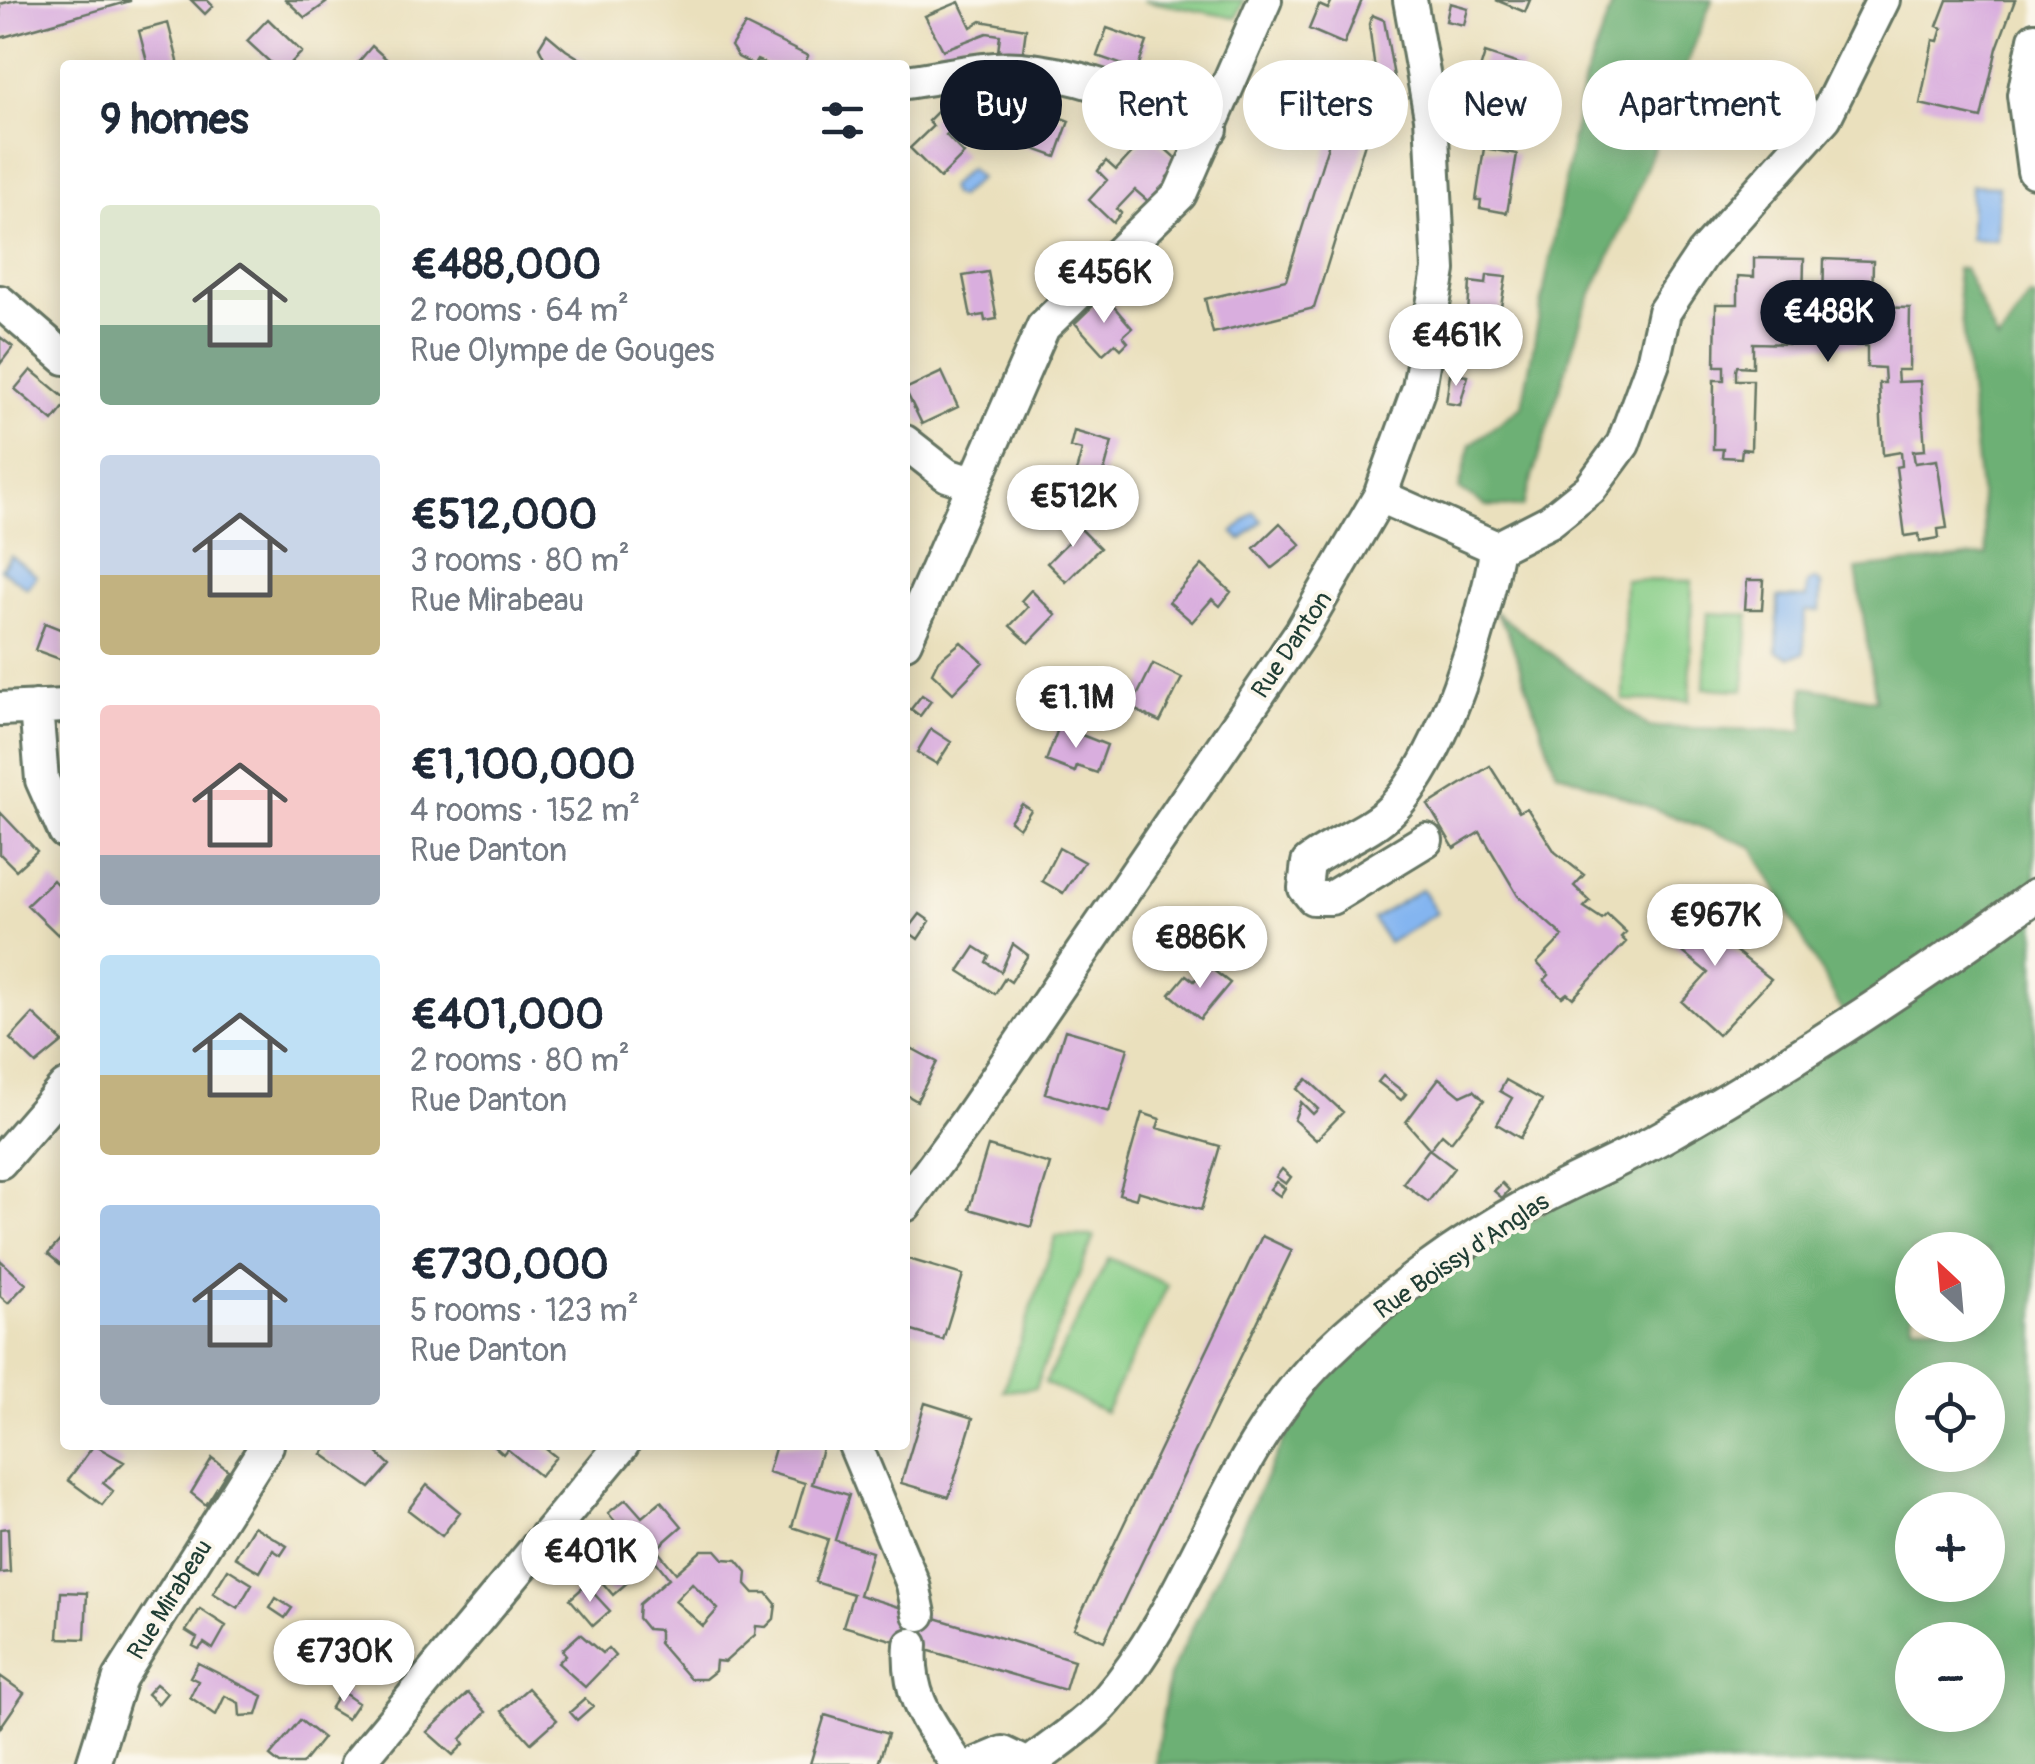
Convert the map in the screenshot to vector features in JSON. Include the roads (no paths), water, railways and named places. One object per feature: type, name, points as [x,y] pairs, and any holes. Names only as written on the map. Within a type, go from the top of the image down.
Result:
[{"type":"street","points":[[1223,101],[1266,0]]},
{"type":"street","name":"Rue Danton","points":[[910,1197],[967,1121],[1301,632],[1380,496],[1419,388],[1439,270],[1431,117],[1410,0]]},
{"type":"street","points":[[1497,548],[1550,522],[1590,489],[1624,444],[1652,363],[1664,312],[1702,255],[1826,117],[1883,0]]},
{"type":"street","points":[[2034,171],[2024,95],[2035,39]]},
{"type":"street","points":[[910,81],[1016,68],[1082,80]]},
{"type":"street","points":[[910,631],[1043,327],[1180,194],[1201,150]]},
{"type":"street","points":[[0,302],[60,354]]},
{"type":"street","points":[[910,446],[947,475],[974,484]]},
{"type":"street","points":[[1380,496],[1497,548]]},
{"type":"street","points":[[1426,840],[1331,898],[1313,898],[1306,888],[1303,876],[1308,863],[1389,812],[1428,754],[1464,673],[1490,588],[1497,548]]},
{"type":"street","points":[[0,709],[51,706],[42,780],[60,821]]},
{"type":"street","name":"Rue Boissy d'Anglas","points":[[1028,1764],[1104,1703],[1156,1627],[1266,1424],[1324,1356],[1362,1322],[1402,1289],[1529,1204],[1652,1143],[1892,1000],[2035,896]]},
{"type":"street","points":[[0,1162],[60,1094]]},
{"type":"street","name":"Rue Mirabeau","points":[[93,1764],[120,1678],[265,1450]]},
{"type":"street","points":[[356,1764],[618,1450]]},
{"type":"street","points":[[857,1450],[914,1584],[915,1629],[909,1677],[921,1710],[957,1764]]},
{"type":"street","points":[[977,1764],[1003,1753],[1028,1764]]},
{"type":"water","points":[[969,168],[979,178],[959,197],[952,195],[949,187]]},
{"type":"water","points":[[1971,185],[1999,186],[1997,240],[1970,239]]},
{"type":"water","points":[[1254,512],[1262,521],[1241,540],[1233,532]]},
{"type":"water","points":[[11,556],[37,576],[27,588],[1,569]]},
{"type":"water","points":[[1816,579],[1821,584],[1820,611],[1805,611],[1804,653],[1790,657],[1777,652],[1778,597],[1806,598],[1807,583]]},
{"type":"water","points":[[1422,889],[1437,913],[1388,943],[1373,919]]}]
